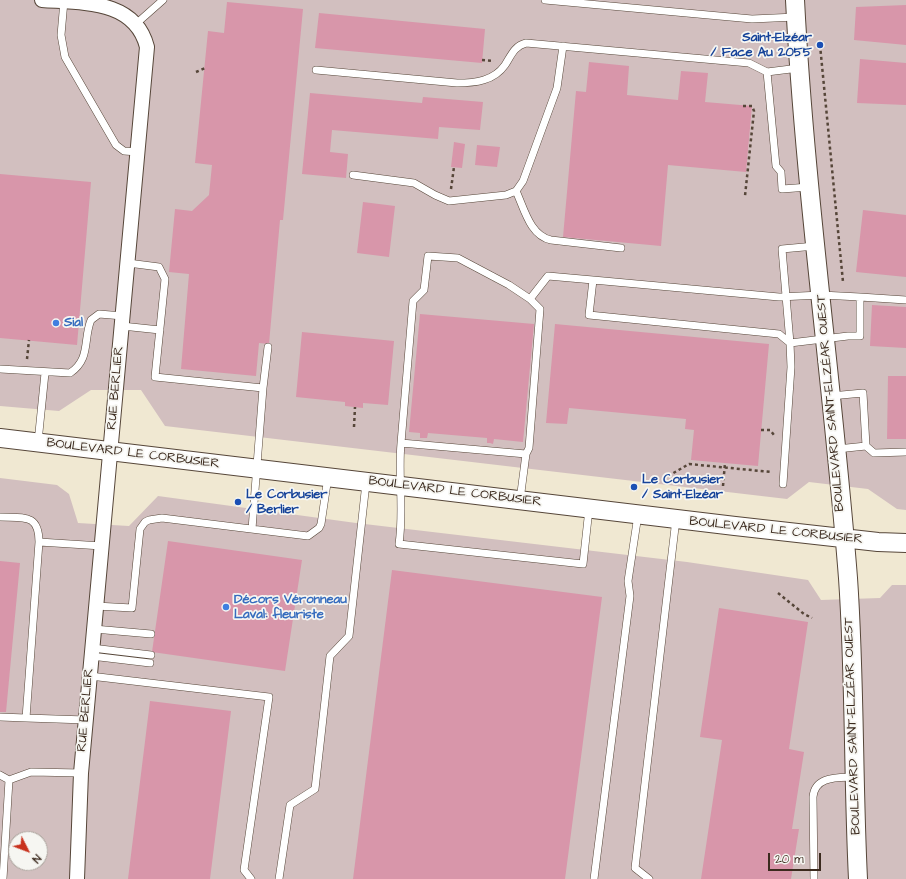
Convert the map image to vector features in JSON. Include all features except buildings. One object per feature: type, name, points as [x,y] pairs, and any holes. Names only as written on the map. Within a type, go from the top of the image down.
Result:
[{"type":"street","name":"RUE BERLIER","points":[[42,0],[109,5],[121,10],[137,23],[145,38],[147,47],[81,773],[77,879]]},
{"type":"street","name":"BOULEVARD SAINT-ELZÉAR OUEST","points":[[796,9],[815,246],[831,396],[850,610],[858,879]]},
{"type":"street","name":"BOULEVARD LE CORBUSIER","points":[[1,438],[638,515],[878,542],[906,543]]},
{"type":"lane","points":[[137,23],[163,0]]},
{"type":"lane","points":[[545,0],[620,3],[752,19],[796,9]]},
{"type":"lane","points":[[64,1],[61,35],[65,57],[116,145],[124,152],[138,152]]},
{"type":"lane","points":[[316,70],[469,83],[483,81],[495,76],[503,67],[513,51],[522,44],[563,46],[749,63],[767,72],[800,68]]},
{"type":"lane","points":[[353,175],[414,183],[435,195],[449,200],[506,195],[516,190],[523,181],[557,88],[563,46]]},
{"type":"lane","points":[[767,72],[776,166],[781,172],[782,189],[810,187]]},
{"type":"lane","points":[[516,190],[532,226],[542,238],[621,248]]},
{"type":"lane","points":[[783,484],[791,367],[782,249],[815,246]]},
{"type":"lane","points":[[520,500],[526,454],[529,448],[540,309],[530,299],[509,285],[458,258],[428,256],[424,290],[413,301],[401,443],[400,486],[402,522],[399,544],[583,564],[589,509]]},
{"type":"lane","points":[[128,263],[158,267],[165,280],[155,377],[263,388]]},
{"type":"lane","points":[[530,299],[548,276],[786,297],[821,295],[906,300]]},
{"type":"lane","points":[[593,280],[588,315],[779,334],[790,343],[825,338],[860,336],[860,297]]},
{"type":"lane","points":[[0,369],[64,374],[74,370],[84,355],[90,323],[95,316],[104,314],[123,321],[160,330]]},
{"type":"lane","points":[[252,529],[263,388],[268,347]]},
{"type":"lane","points":[[38,442],[45,372]]},
{"type":"lane","points":[[831,396],[863,393],[866,446],[874,453],[906,452]]},
{"type":"lane","points":[[401,443],[526,454]]},
{"type":"lane","points":[[836,449],[866,446]]},
{"type":"lane","points":[[96,606],[132,608],[139,534],[142,525],[149,520],[168,519],[308,536],[321,524],[328,477]]},
{"type":"lane","points":[[279,879],[290,805],[315,789],[330,656],[349,636],[366,482]]},
{"type":"lane","points":[[594,879],[630,596],[628,581],[638,515]]},
{"type":"lane","points":[[0,517],[22,518],[34,522],[39,530],[26,718]]},
{"type":"lane","points":[[649,879],[635,868],[676,519]]},
{"type":"lane","points":[[39,542],[102,546]]},
{"type":"lane","points":[[94,629],[151,634]]},
{"type":"lane","points":[[92,652],[151,655]]},
{"type":"lane","points":[[92,652],[150,663]]},
{"type":"lane","points":[[90,676],[269,697],[244,870],[251,879]]},
{"type":"lane","points":[[0,717],[86,720]]},
{"type":"lane","points":[[0,775],[9,780],[31,772],[81,773]]},
{"type":"lane","points":[[814,879],[814,789],[819,783],[826,779],[856,777]]},
{"type":"lane","points":[[3,879],[9,780]]},
{"type":"path","name":"BOULEVARD SAINT-ELZÉAR OUEST","points":[[820,44],[843,282]]},
{"type":"path","points":[[482,60],[496,61]]},
{"type":"path","points":[[196,72],[204,68]]},
{"type":"path","points":[[743,106],[752,106],[754,111],[745,196]]},
{"type":"path","points":[[452,183],[454,167]]},
{"type":"path","points":[[28,348],[29,340]]},
{"type":"path","points":[[354,427],[355,407]]},
{"type":"path","points":[[761,430],[770,430],[776,438]]},
{"type":"path","points":[[723,486],[725,463]]},
{"type":"path","points":[[663,479],[689,464],[759,471]]},
{"type":"path","points":[[778,593],[804,614],[812,618]]},
{"type":"shaded area","points":[[0,0],[906,0],[906,510],[897,509],[868,489],[809,482],[787,499],[165,426],[141,390],[91,390],[59,411],[0,406]]},
{"type":"shaded area","points":[[0,478],[57,485],[69,494],[78,523],[129,526],[158,496],[356,523],[687,562],[808,580],[821,600],[880,598],[892,585],[906,585],[906,879],[0,879]]},
{"type":"place","name":"Saint-Elzéar / Face Au 2055","points":[[820,45]]},
{"type":"place","name":"Sial","points":[[56,323]]},
{"type":"place","name":"Le Corbusier / Saint-Elzéar","points":[[634,487]]},
{"type":"place","name":"Le Corbusier / Berlier","points":[[238,502]]},
{"type":"place","name":"Décors Véronneau Laval: fleuriste","points":[[226,607]]}]
